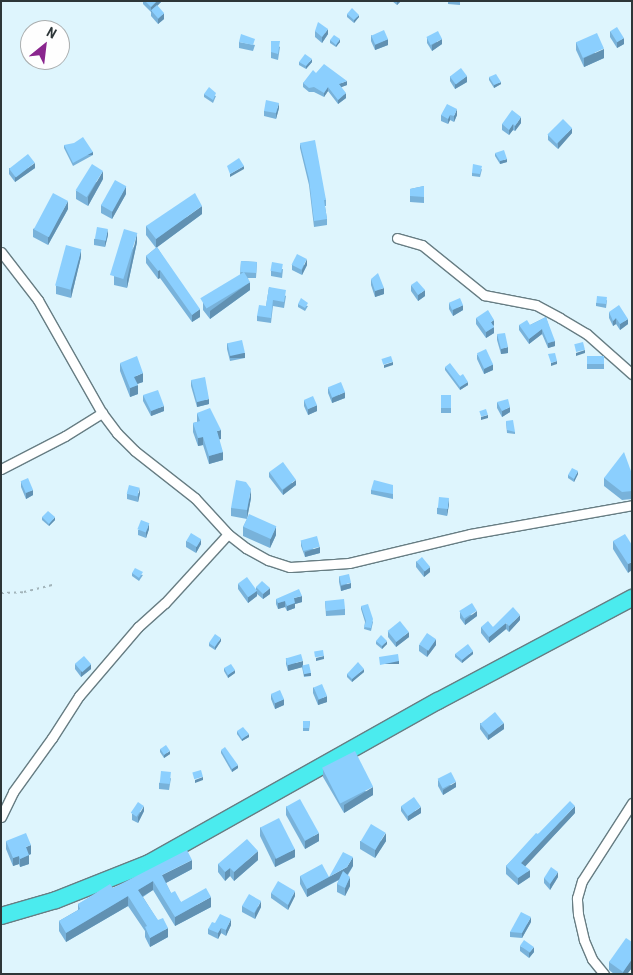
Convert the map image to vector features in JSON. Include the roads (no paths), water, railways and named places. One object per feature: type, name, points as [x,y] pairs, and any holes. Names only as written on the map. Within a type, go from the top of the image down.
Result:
[{"type":"highway","points":[[1,916],[56,900],[149,863],[438,700],[632,598]]},
{"type":"street","points":[[397,238],[422,245],[484,295],[536,305],[560,318],[587,334],[632,374]]},
{"type":"street","points":[[1,252],[38,300],[102,413],[117,434],[135,451],[195,498],[228,534],[246,548],[268,560],[290,567],[315,567],[349,563],[470,534],[632,505]]},
{"type":"street","points":[[1,469],[65,436],[102,413]]},
{"type":"street","points":[[1,817],[13,792],[52,738],[79,696],[138,627],[165,603],[228,534]]},
{"type":"street","points":[[604,974],[592,959],[584,940],[578,914],[578,898],[582,881],[632,803]]}]
